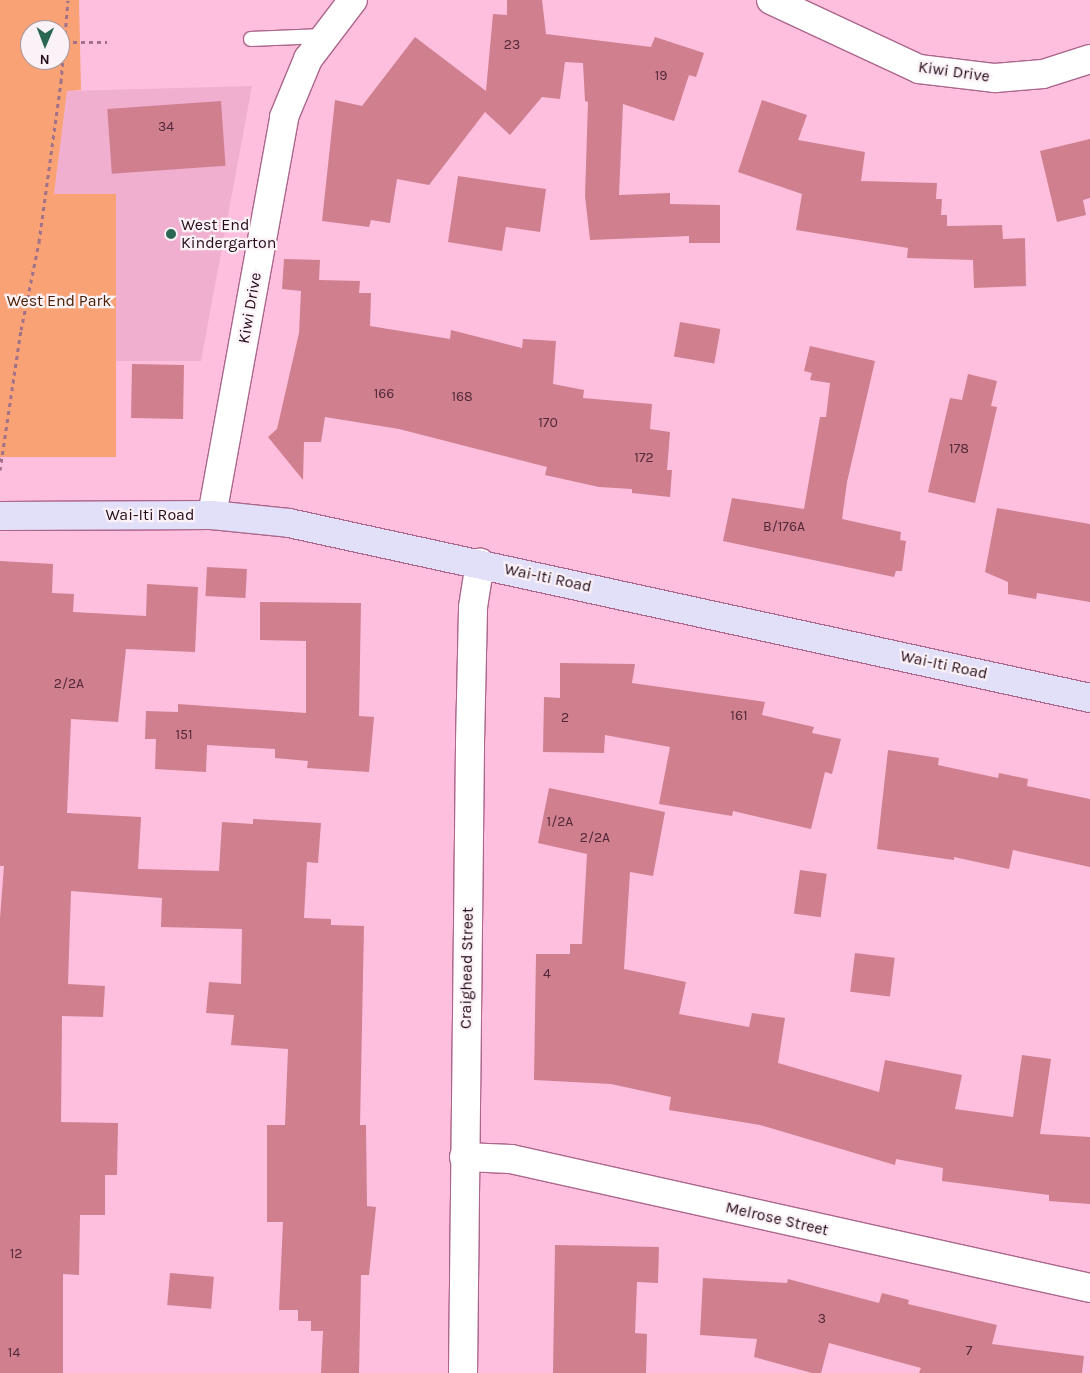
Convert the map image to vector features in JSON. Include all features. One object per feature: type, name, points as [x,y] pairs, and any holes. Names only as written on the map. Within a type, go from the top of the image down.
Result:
[{"type":"main road","name":"Wai-Iti Road","points":[[0,516],[212,515],[348,533],[1090,698]]},
{"type":"street","name":"Kiwi Drive","points":[[212,515],[284,117],[296,80],[322,36],[353,0]]},
{"type":"street","name":"Kiwi Drive","points":[[771,0],[919,69],[995,78],[1043,74],[1090,60]]},
{"type":"street","name":"Craighead Street","points":[[463,1373],[464,1157],[473,607],[480,563]]},
{"type":"street","name":"Melrose Street","points":[[464,1157],[511,1159],[1090,1288]]},
{"type":"lane","points":[[251,39],[322,36]]},
{"type":"path","points":[[66,20],[68,0]]},
{"type":"path","points":[[70,42],[106,42]]},
{"type":"path","points":[[0,470],[21,330],[39,242],[60,70]]},
{"type":"shaded area","name":"West End Kindergarton","points":[[252,86],[201,361],[116,361],[116,195],[54,194],[67,91]]},
{"type":"green space","name":"West End Park","points":[[0,0],[79,0],[81,90],[67,91],[54,194],[116,194],[116,457],[0,457]]},
{"type":"building","points":[[507,0],[542,0],[546,34],[651,47],[655,37],[704,53],[696,77],[689,75],[674,121],[623,104],[619,195],[670,193],[670,204],[720,205],[720,243],[689,243],[689,236],[590,240],[585,196],[588,102],[585,101],[583,63],[565,62],[560,99],[542,97],[510,135],[485,112],[429,185],[397,179],[390,223],[371,220],[369,227],[322,221],[335,100],[362,106],[415,37],[486,91],[493,14],[507,15]]},
{"type":"building","points":[[762,100],[807,115],[798,140],[865,152],[861,181],[937,183],[936,199],[942,199],[941,215],[947,215],[947,226],[1002,225],[1003,239],[1025,238],[1026,286],[974,288],[973,260],[907,258],[908,248],[796,230],[802,194],[738,172]]},
{"type":"building","points":[[221,101],[226,166],[112,174],[107,109]]},
{"type":"building","points":[[1090,139],[1090,198],[1083,200],[1086,215],[1057,222],[1040,151]]},
{"type":"building","points":[[458,176],[546,189],[540,232],[506,227],[502,251],[448,242]]},
{"type":"building","points":[[284,259],[320,260],[319,280],[360,281],[359,293],[371,293],[370,326],[450,339],[451,330],[522,348],[523,339],[556,341],[553,384],[584,390],[583,398],[652,404],[650,429],[670,432],[667,470],[672,470],[670,497],[632,493],[632,489],[599,487],[545,475],[547,467],[399,429],[325,417],[321,442],[304,442],[303,480],[268,437],[277,429],[299,333],[301,291],[282,289]]},
{"type":"building","points":[[680,322],[720,329],[714,364],[674,356]]},
{"type":"building","points":[[810,346],[875,361],[847,482],[842,519],[901,532],[900,540],[906,541],[902,571],[896,571],[894,577],[723,541],[732,498],[804,509],[820,417],[826,417],[830,383],[810,380],[812,373],[804,371]]},
{"type":"building","points":[[132,364],[184,365],[183,419],[131,418]]},
{"type":"building","points":[[968,374],[997,381],[991,406],[997,407],[975,503],[928,492],[950,398],[962,400]]},
{"type":"building","points":[[997,508],[1090,524],[1090,602],[1037,593],[1036,599],[1008,594],[1008,582],[985,572]]},
{"type":"building","points":[[0,561],[53,564],[52,593],[74,594],[73,612],[146,616],[147,584],[198,587],[195,652],[126,649],[118,722],[71,719],[67,813],[141,817],[138,869],[219,871],[222,822],[253,824],[253,819],[321,823],[318,863],[307,862],[304,918],[331,919],[331,925],[364,926],[360,1125],[366,1125],[367,1206],[376,1207],[369,1275],[361,1275],[359,1373],[321,1373],[323,1331],[311,1331],[311,1321],[298,1321],[298,1310],[279,1310],[283,1222],[267,1222],[267,1125],[285,1125],[288,1049],[231,1045],[234,1015],[206,1013],[209,982],[241,984],[242,929],[161,927],[162,898],[71,891],[68,984],[105,986],[103,1017],[62,1016],[61,1122],[118,1123],[117,1175],[105,1175],[105,1215],[80,1215],[79,1275],[63,1274],[63,1373],[0,1373],[0,918],[4,866],[0,866]]},
{"type":"building","points":[[207,567],[247,569],[245,598],[205,596]]},
{"type":"building","points":[[260,602],[361,603],[359,716],[374,717],[369,772],[307,768],[308,761],[275,758],[275,749],[207,745],[206,772],[155,769],[156,739],[145,739],[146,711],[178,712],[178,704],[306,713],[306,641],[260,640]]},
{"type":"building","points":[[560,663],[635,664],[632,683],[765,702],[762,715],[814,727],[812,733],[841,739],[832,774],[825,772],[811,829],[733,811],[732,816],[659,804],[670,747],[605,735],[604,753],[543,752],[544,697],[560,698]]},
{"type":"building","points":[[888,750],[939,758],[938,765],[998,778],[999,773],[1028,779],[1027,786],[1090,799],[1090,867],[1013,850],[1009,869],[954,857],[954,860],[877,849]]},
{"type":"building","points":[[549,788],[665,812],[653,876],[630,872],[624,969],[686,982],[679,1014],[749,1027],[752,1013],[785,1018],[778,1063],[879,1092],[885,1060],[962,1075],[955,1109],[1013,1117],[1022,1055],[1051,1059],[1040,1134],[1090,1137],[1090,1204],[1049,1201],[1049,1195],[942,1181],[943,1168],[896,1159],[895,1165],[760,1125],[669,1110],[671,1097],[611,1084],[534,1080],[536,954],[570,954],[570,944],[582,944],[587,854],[538,843]]},
{"type":"building","points":[[800,870],[827,874],[821,917],[794,914]]},
{"type":"building","points":[[855,953],[895,958],[890,997],[850,992]]},
{"type":"building","points":[[555,1245],[659,1247],[658,1283],[637,1282],[635,1333],[647,1334],[646,1373],[553,1373]]},
{"type":"building","points":[[170,1273],[214,1277],[211,1309],[167,1305]]},
{"type":"building","points":[[703,1278],[787,1283],[788,1279],[879,1303],[882,1293],[909,1300],[908,1304],[997,1325],[992,1344],[1084,1356],[1082,1373],[919,1373],[921,1368],[829,1343],[821,1373],[812,1373],[754,1357],[757,1339],[700,1335]]},
{"type":"place","name":"West End Kindergarton","points":[[171,234]]}]
